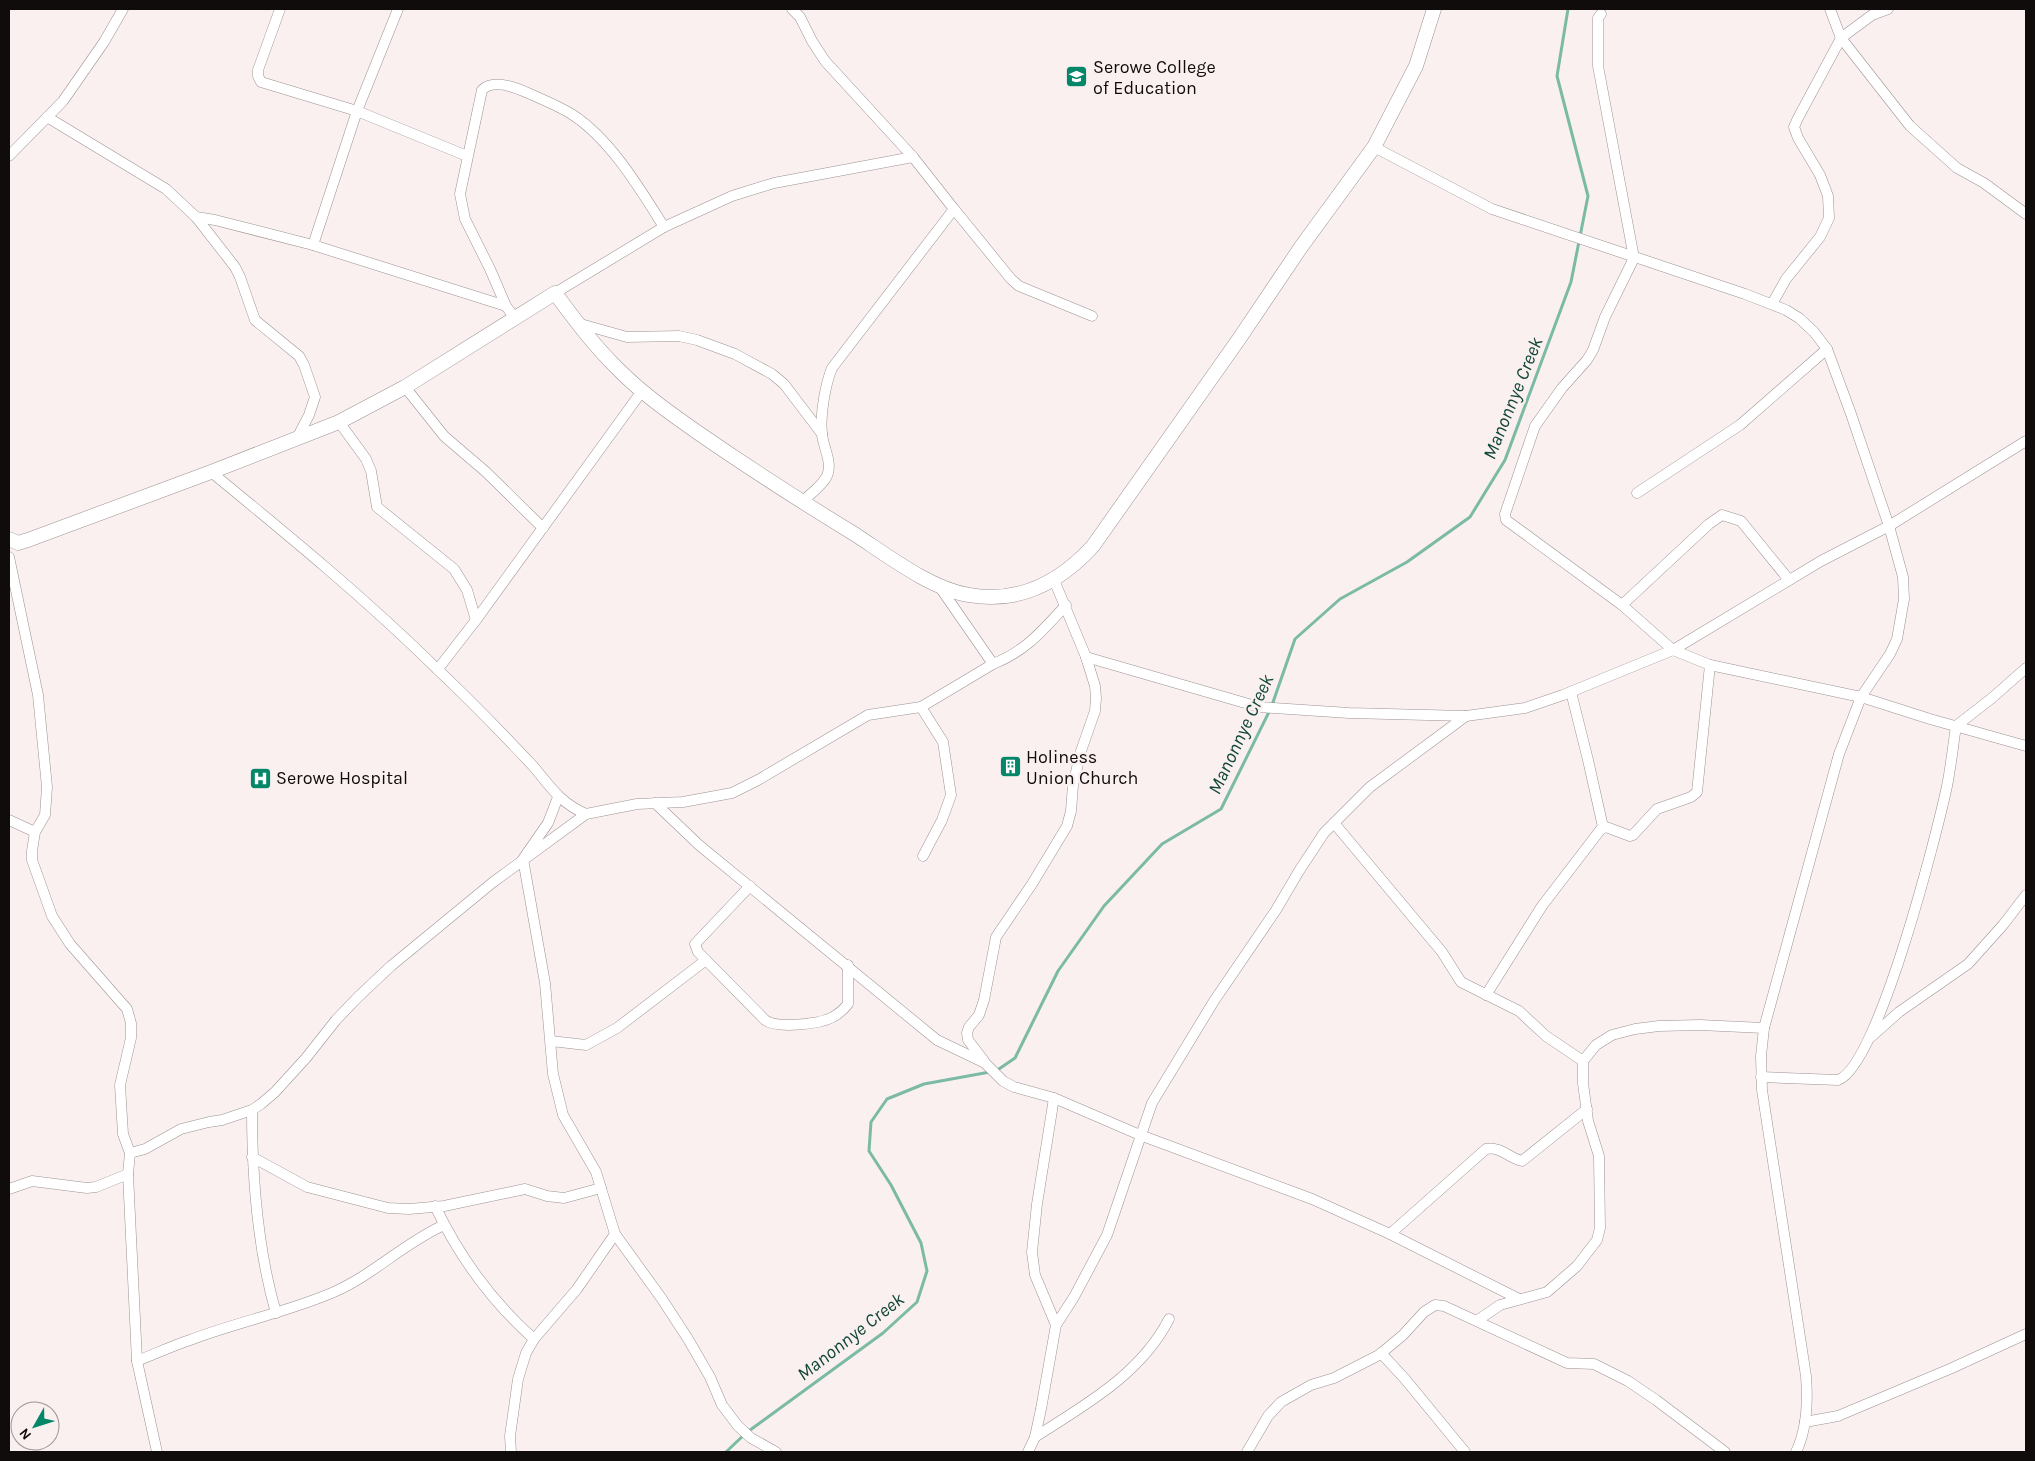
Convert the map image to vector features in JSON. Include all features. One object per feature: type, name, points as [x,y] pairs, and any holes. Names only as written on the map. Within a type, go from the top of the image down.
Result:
[{"type":"street","points":[[9,156],[63,101],[99,50],[123,9]]},
{"type":"street","points":[[280,9],[258,70],[259,80],[265,85],[357,111],[467,156]]},
{"type":"street","points":[[312,245],[357,111],[398,9]]},
{"type":"street","points":[[792,9],[800,17],[825,61],[913,157],[1019,286],[1092,316]]},
{"type":"street","points":[[555,293],[577,323],[608,359],[642,391],[731,456],[802,502],[939,586],[970,595],[1004,596],[1024,592],[1054,580],[1081,559],[1099,538],[1301,247],[1374,147],[1416,66],[1434,9]]},
{"type":"street","points":[[1830,9],[1842,38],[1910,126],[1957,168],[1984,183],[2026,214]]},
{"type":"street","points":[[1772,304],[1786,279],[1820,237],[1829,218],[1828,196],[1820,175],[1798,138],[1794,127],[1842,38],[1872,16],[1888,9]]},
{"type":"street","points":[[1601,14],[1598,18],[1598,66],[1634,258],[1605,317],[1593,350],[1587,360],[1562,388],[1535,426],[1505,514],[1506,520],[1622,605],[1673,650],[1710,665],[1861,697],[2026,746]]},
{"type":"street","points":[[510,312],[465,218],[460,194],[482,90],[491,84],[519,89],[572,115],[584,124],[611,150],[628,171],[664,227]]},
{"type":"street","points":[[47,118],[166,189],[196,217],[235,267],[255,320],[299,356],[304,365],[315,397],[309,415],[296,438]]},
{"type":"street","points":[[1374,147],[1492,209],[1634,258],[1692,275],[1772,304],[1799,318],[1814,332],[1827,349],[1851,414],[1888,526],[1903,576],[1904,599],[1901,623],[1897,639],[1890,654],[1861,697],[1839,754],[1764,1028],[1761,1077],[1808,1398],[1805,1422],[1796,1452]]},
{"type":"street","points":[[9,539],[15,542],[22,542],[339,422],[405,387],[510,312],[555,293],[664,227],[732,196],[757,188],[913,157]]},
{"type":"street","points":[[802,502],[827,476],[828,458],[822,434],[826,386],[832,368],[954,209]]},
{"type":"street","points":[[196,217],[216,220],[312,245],[510,312]]},
{"type":"street","points":[[577,323],[627,338],[679,336],[697,340],[735,354],[772,374],[784,384],[822,434]]},
{"type":"street","points":[[1637,493],[1740,426],[1827,349]]},
{"type":"street","points":[[405,387],[444,436],[486,472],[543,528]]},
{"type":"street","points":[[438,669],[476,620],[642,391]]},
{"type":"street","points":[[339,422],[366,459],[371,471],[377,507],[454,568],[467,590],[476,620]]},
{"type":"street","points":[[1086,657],[1259,707],[1466,716],[1525,708],[1571,692],[1673,650],[1821,561],[1888,526],[2026,441]]},
{"type":"street","points":[[211,472],[284,532],[438,669],[533,766],[558,797],[568,805],[586,814]]},
{"type":"street","points":[[1622,605],[1709,524],[1722,515],[1740,520],[1789,580]]},
{"type":"street","points":[[9,557],[38,695],[47,787],[46,814],[35,832],[32,860],[52,916],[70,944],[127,1009],[131,1023],[131,1038],[120,1085],[120,1103],[123,1134],[130,1153],[128,1174],[137,1361],[157,1452]]},
{"type":"street","points":[[1054,580],[1086,657],[1095,686],[1095,711],[1081,751],[1073,785],[1071,812],[1067,826],[1032,884],[996,937],[984,1000],[979,1015],[969,1027],[967,1033],[968,1040],[985,1063],[1003,1081],[1014,1087],[1054,1098],[1140,1135],[1295,1192],[1390,1234],[1519,1299]]},
{"type":"street","points":[[939,586],[993,664]]},
{"type":"street","points":[[130,1153],[145,1149],[180,1129],[222,1120],[252,1110],[275,1092],[306,1058],[336,1020],[384,972],[492,883],[586,814],[616,807],[655,802],[683,802],[732,793],[758,780],[868,715],[921,707],[993,664],[1013,655],[1030,643],[1066,605]]},
{"type":"street","points":[[1603,828],[1606,827],[1630,836],[1633,835],[1657,810],[1692,797],[1697,792],[1710,665]]},
{"type":"street","points":[[1761,1077],[1838,1080],[1848,1074],[1870,1038],[1900,958],[1934,839],[1947,784],[1956,726],[2026,668]]},
{"type":"street","points":[[1571,692],[1603,828]]},
{"type":"street","points":[[921,707],[942,742],[951,795],[942,820],[923,856]]},
{"type":"street","points":[[1028,1452],[1035,1437],[1056,1325],[1074,1297],[1107,1236],[1152,1103],[1214,1001],[1276,910],[1324,833],[1370,787],[1466,716]]},
{"type":"street","points":[[558,797],[548,823],[523,859],[545,983],[553,1074],[563,1115],[596,1172],[615,1234],[688,1339],[710,1377],[722,1405],[738,1426],[768,1450],[776,1452]]},
{"type":"street","points":[[655,802],[699,845],[848,965],[937,1040],[985,1063]]},
{"type":"street","points":[[9,820],[35,832]]},
{"type":"street","points":[[1334,823],[1442,952],[1461,982],[1519,1011],[1546,1036],[1583,1061]]},
{"type":"street","points":[[1486,995],[1542,906],[1603,828]]},
{"type":"street","points":[[750,886],[696,942],[696,950],[765,1020],[775,1025],[812,1022],[832,1018],[848,1004],[848,965]]},
{"type":"street","points":[[1870,1038],[1899,1012],[1968,964],[2003,925],[2026,895]]},
{"type":"street","points":[[551,1041],[586,1045],[617,1028],[706,960]]},
{"type":"street","points":[[1478,1320],[1500,1305],[1540,1295],[1553,1288],[1576,1266],[1597,1240],[1600,1228],[1599,1156],[1582,1083],[1583,1061],[1596,1045],[1612,1035],[1635,1029],[1659,1026],[1700,1025],[1764,1028]]},
{"type":"street","points":[[1054,1098],[1037,1204],[1032,1252],[1035,1275],[1056,1325]]},
{"type":"street","points":[[1390,1234],[1486,1149],[1500,1150],[1522,1161],[1587,1109]]},
{"type":"street","points":[[252,1110],[252,1157],[257,1216],[266,1273],[276,1313]]},
{"type":"street","points":[[252,1157],[307,1187],[388,1208],[409,1209],[435,1206],[481,1199],[498,1193],[525,1189],[547,1196],[564,1198],[601,1188]]},
{"type":"street","points":[[9,1189],[32,1181],[96,1188],[128,1174]]},
{"type":"street","points":[[435,1206],[444,1225],[493,1300],[534,1339]]},
{"type":"street","points":[[137,1361],[190,1340],[276,1313],[336,1291],[418,1238],[444,1225]]},
{"type":"street","points":[[511,1452],[510,1436],[518,1379],[526,1353],[534,1339],[577,1289],[615,1234]]},
{"type":"street","points":[[1247,1452],[1268,1416],[1281,1402],[1311,1385],[1334,1378],[1381,1353],[1403,1335],[1424,1312],[1435,1305],[1444,1306],[1478,1320],[1567,1364],[1594,1364],[1628,1381],[1725,1452]]},
{"type":"street","points":[[1035,1437],[1118,1380],[1145,1354],[1162,1332],[1169,1319]]},
{"type":"street","points":[[1805,1422],[1838,1416],[1952,1368],[2026,1334]]},
{"type":"street","points":[[1381,1353],[1465,1452]]},
{"type":"waterway","name":"Manonnye Creek","points":[[996,1071],[1015,1058],[1058,971],[1104,906],[1162,844],[1221,809],[1271,708],[1295,639],[1340,599],[1407,562],[1470,517],[1505,460],[1571,282],[1588,196],[1557,76],[1568,9]]},
{"type":"waterway","name":"Manonnye Creek","points":[[726,1452],[746,1433],[883,1333],[917,1302],[927,1271],[921,1243],[891,1185],[869,1151],[871,1122],[887,1099],[924,1084],[990,1072]]},
{"type":"place","name":"Serowe College of Education","points":[[1077,77]]},
{"type":"place","name":"Holiness Union Church","points":[[1010,767]]},
{"type":"place","name":"Serowe Hospital","points":[[260,778]]}]
